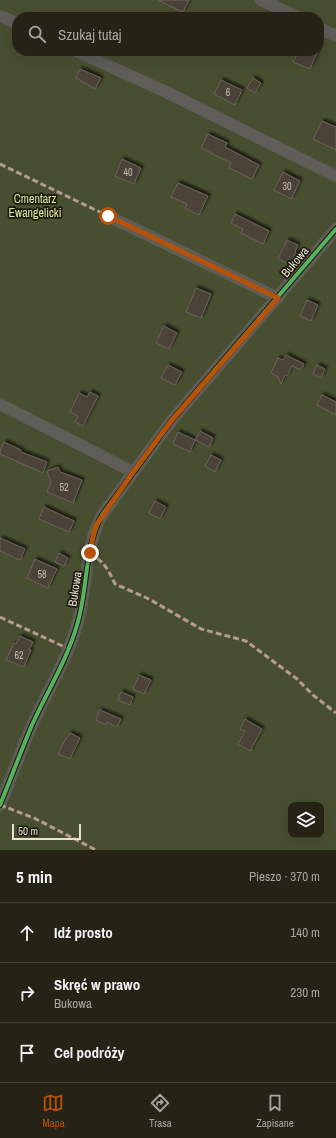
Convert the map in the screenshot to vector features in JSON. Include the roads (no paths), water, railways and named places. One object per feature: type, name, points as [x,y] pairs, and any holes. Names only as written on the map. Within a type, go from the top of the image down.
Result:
[{"type":"street","points":[[261,0],[287,12]]},
{"type":"street","points":[[0,16],[12,21]]},
{"type":"street","points":[[324,30],[336,36]]},
{"type":"street","points":[[87,56],[164,91],[336,176]]},
{"type":"street","points":[[108,216],[278,298]]},
{"type":"street","name":"Bukowa","points":[[0,805],[32,726],[69,649],[77,626],[82,608],[92,541],[97,524],[133,472],[172,420],[336,229]]},
{"type":"street","points":[[0,404],[133,472]]},
{"type":"park label","name":"Cmentarz Ewangelicki","points":[[35,206]]}]
